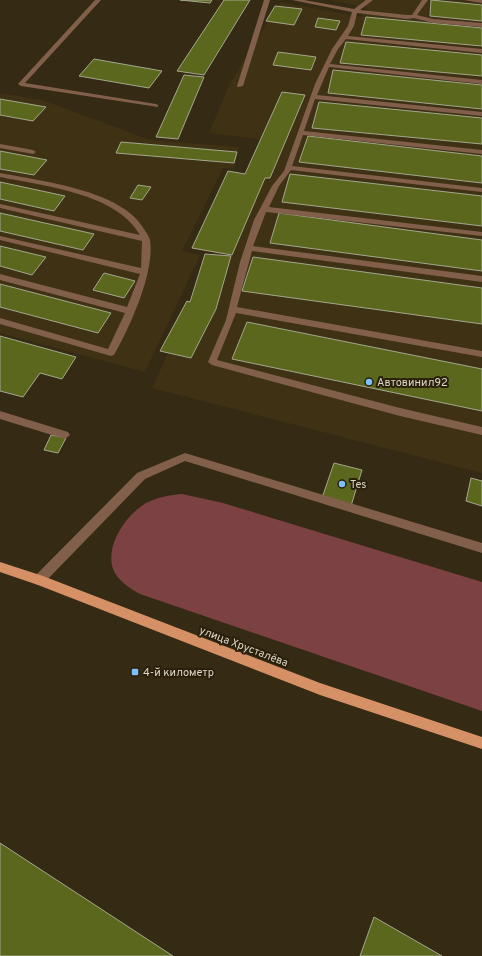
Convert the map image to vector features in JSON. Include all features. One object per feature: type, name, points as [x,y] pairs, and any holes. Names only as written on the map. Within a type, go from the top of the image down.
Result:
[{"type":"main road","name":"улица Хрусталёва","points":[[0,567],[39,580],[320,690],[482,742]]},
{"type":"lane","points":[[98,0],[21,84],[156,106]]},
{"type":"lane","points":[[240,86],[267,0]]},
{"type":"lane","points":[[295,0],[355,11],[407,18],[414,16],[433,20],[482,25]]},
{"type":"lane","points":[[370,0],[355,11],[353,24],[345,37],[331,54],[288,168],[276,186],[258,220],[244,262],[230,320],[212,362],[400,412],[482,431]]},
{"type":"lane","points":[[414,16],[425,0]]},
{"type":"lane","points":[[467,0],[482,1]]},
{"type":"lane","points":[[345,37],[482,51]]},
{"type":"lane","points":[[326,65],[482,82]]},
{"type":"lane","points":[[314,97],[482,114]]},
{"type":"lane","points":[[301,133],[482,152]]},
{"type":"lane","points":[[0,146],[33,152]]},
{"type":"lane","points":[[288,168],[482,190]]},
{"type":"lane","points":[[0,175],[74,190],[112,204],[137,223],[146,239],[145,272],[130,311],[111,353],[0,321]]},
{"type":"lane","points":[[0,206],[146,239]]},
{"type":"lane","points":[[264,209],[482,234]]},
{"type":"lane","points":[[0,238],[145,272]]},
{"type":"lane","points":[[249,248],[482,279]]},
{"type":"lane","points":[[0,277],[130,311]]},
{"type":"lane","points":[[233,309],[276,318],[482,354]]},
{"type":"lane","points":[[1,416],[65,435]]},
{"type":"lane","points":[[39,580],[141,476],[185,457],[482,548]]},
{"type":"shaded area","points":[[329,0],[372,0],[370,4],[373,0],[482,0],[482,473],[152,388],[214,253],[192,249],[230,174],[251,178],[266,140],[209,133],[229,85],[280,2],[361,17],[368,8]]},
{"type":"shaded area","points":[[0,93],[42,100],[150,140],[239,147],[234,169],[223,168],[182,251],[200,255],[145,372],[0,333]]},
{"type":"shaded area","points":[[182,494],[223,503],[482,582],[482,711],[140,594],[128,587],[115,573],[111,560],[112,550],[119,532],[131,515],[146,503],[155,499]]},
{"type":"building","points":[[180,0],[212,0],[210,3]]},
{"type":"building","points":[[224,0],[250,0],[204,75],[177,71]]},
{"type":"building","points":[[431,0],[482,5],[482,21],[430,16]]},
{"type":"building","points":[[275,6],[302,9],[294,25],[266,21]]},
{"type":"building","points":[[366,17],[482,28],[482,46],[361,35]]},
{"type":"building","points":[[318,18],[340,21],[336,30],[315,27]]},
{"type":"building","points":[[346,42],[482,55],[482,76],[340,63]]},
{"type":"building","points":[[278,52],[316,57],[311,70],[273,65]]},
{"type":"building","points":[[94,59],[162,71],[149,88],[79,76]]},
{"type":"building","points":[[333,70],[482,85],[482,109],[328,93]]},
{"type":"building","points":[[184,75],[204,77],[178,139],[156,137]]},
{"type":"building","points":[[282,92],[305,95],[270,178],[265,178],[232,255],[192,248],[228,171],[245,174]]},
{"type":"building","points":[[0,99],[46,107],[33,121],[0,115]]},
{"type":"building","points":[[319,102],[482,118],[482,144],[312,128]]},
{"type":"building","points":[[308,136],[482,156],[482,183],[299,162]]},
{"type":"building","points":[[121,142],[237,152],[234,163],[116,153]]},
{"type":"building","points":[[0,151],[47,160],[34,175],[0,169]]},
{"type":"building","points":[[290,174],[482,196],[482,226],[282,202]]},
{"type":"building","points":[[0,182],[65,196],[54,211],[0,199]]},
{"type":"building","points":[[138,185],[151,187],[142,200],[130,198]]},
{"type":"building","points":[[0,213],[94,234],[83,250],[0,231]]},
{"type":"building","points":[[279,213],[482,240],[482,271],[270,243]]},
{"type":"building","points":[[0,246],[46,257],[32,275],[0,266]]},
{"type":"building","points":[[205,254],[231,256],[216,309],[191,358],[160,351],[187,301],[190,302]]},
{"type":"building","points":[[253,257],[482,288],[482,324],[242,291]]},
{"type":"building","points":[[104,273],[135,281],[124,298],[93,290]]},
{"type":"building","points":[[0,284],[111,313],[98,333],[0,307]]},
{"type":"building","points":[[247,322],[482,369],[482,411],[232,359]]},
{"type":"building","points":[[0,336],[76,357],[62,379],[40,373],[23,397],[0,391]]},
{"type":"building","points":[[51,435],[66,438],[58,453],[44,450]]},
{"type":"building","name":"Tes","points":[[334,463],[362,470],[351,506],[322,498]]},
{"type":"building","points":[[471,478],[482,481],[482,506],[466,501]]},
{"type":"building","points":[[0,843],[173,956],[0,956]]},
{"type":"building","points":[[374,917],[442,956],[360,956]]},
{"type":"place","name":"Автовинил92","points":[[369,382]]},
{"type":"place","name":"Tes","points":[[342,484]]},
{"type":"place","name":"4-й километр","points":[[135,672]]}]
